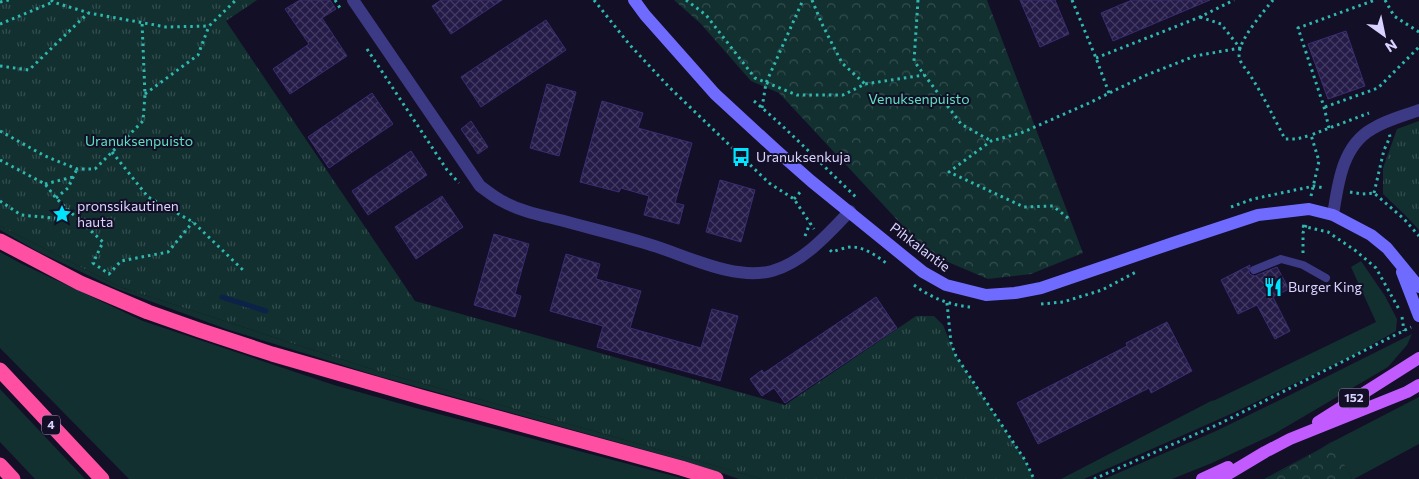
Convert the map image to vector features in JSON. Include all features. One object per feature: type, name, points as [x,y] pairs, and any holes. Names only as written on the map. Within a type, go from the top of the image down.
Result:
[{"type":"highway","points":[[0,241],[80,283],[148,312],[199,330],[291,360],[716,479]]},
{"type":"highway","name":"4","points":[[0,370],[102,479]]},
{"type":"highway","points":[[0,465],[13,479]]},
{"type":"main road","name":"152","points":[[1220,479],[1290,439],[1419,358]]},
{"type":"main road","name":"152","points":[[1290,439],[1407,392],[1419,385]]},
{"type":"main road","name":"152","points":[[1202,479],[1265,452]]},
{"type":"street","points":[[353,0],[480,186],[502,201],[530,213],[649,244],[719,268],[751,273],[773,270],[809,251],[822,241],[850,211]]},
{"type":"street","name":"Pihkalantie","points":[[634,0],[645,15],[716,94],[811,181],[923,272],[946,285],[986,296],[1041,288],[1258,215],[1309,209],[1333,215],[1371,235],[1387,248],[1419,287]]},
{"type":"street","points":[[1333,215],[1345,158],[1353,146],[1370,130],[1385,122],[1419,110]]},
{"type":"street","name":"Pihkalantie","points":[[1400,264],[1419,316]]},
{"type":"lane","points":[[1254,270],[1281,259],[1303,264],[1326,278]]},
{"type":"path","points":[[0,2],[9,0]]},
{"type":"path","points":[[145,95],[198,55],[209,26],[234,0]]},
{"type":"path","points":[[335,0],[340,8]]},
{"type":"path","points":[[594,0],[629,44],[669,87],[769,183],[794,199],[822,241],[832,252]]},
{"type":"path","points":[[686,0],[706,15],[755,78],[797,95],[843,95],[865,84],[924,75]]},
{"type":"path","points":[[762,108],[766,83],[803,0]]},
{"type":"path","points":[[812,0],[842,63],[865,84]]},
{"type":"path","points":[[918,0],[914,61],[961,124],[991,141]]},
{"type":"path","points":[[1072,0],[1109,93]]},
{"type":"path","points":[[1096,58],[1200,17],[1234,0]]},
{"type":"path","points":[[1273,0],[1251,28],[1240,48],[1239,56],[1243,66],[1261,91],[1284,139],[1297,139],[1349,120]]},
{"type":"path","points":[[1329,128],[1298,28],[1375,0]]},
{"type":"path","points":[[1385,0],[1394,16],[1419,32]]},
{"type":"path","points":[[0,24],[52,1],[89,13],[166,27],[209,26]]},
{"type":"path","points":[[0,66],[29,70],[89,13]]},
{"type":"path","points":[[1200,17],[1221,24],[1240,48]]},
{"type":"path","points":[[0,131],[45,156],[77,169],[95,169],[143,121],[145,95],[142,22]]},
{"type":"path","points":[[1068,218],[1053,206],[1024,207],[949,172],[991,141],[1021,133],[1144,76],[1195,56],[1240,48]]},
{"type":"path","points":[[1324,107],[1378,88],[1419,48]]},
{"type":"path","points":[[367,49],[447,170],[459,184]]},
{"type":"path","points":[[754,101],[776,119],[863,204]]},
{"type":"path","points":[[1374,193],[1384,150],[1390,137],[1385,122]]},
{"type":"path","points":[[1228,208],[1253,199],[1314,186],[1319,161],[1311,134]]},
{"type":"path","points":[[112,152],[148,197],[193,222],[243,270]]},
{"type":"path","points":[[0,160],[45,184],[65,207],[103,242],[93,263],[109,274],[121,261],[168,252],[193,222]]},
{"type":"path","points":[[56,198],[68,188],[77,169]]},
{"type":"path","points":[[45,184],[73,177]]},
{"type":"path","points":[[1354,192],[1362,194],[1374,193],[1404,219],[1419,236]]},
{"type":"path","points":[[0,201],[21,215],[65,219],[65,207]]},
{"type":"path","points":[[804,238],[810,223]]},
{"type":"path","points":[[1094,479],[1221,423],[1404,331],[1400,310],[1376,268],[1356,251],[1328,232],[1299,225]]},
{"type":"path","points":[[1303,264],[1303,233],[1306,226]]},
{"type":"path","points":[[826,256],[832,252],[852,247],[866,250],[893,268]]},
{"type":"path","points":[[1034,304],[1063,302],[1102,290],[1142,269]]},
{"type":"path","points":[[908,280],[922,291],[947,303],[976,308]]},
{"type":"path","points":[[947,303],[951,343],[956,356],[1025,460],[1034,479]]},
{"type":"green space","name":"Uranuksenpuisto","points":[[0,0],[257,0],[226,21],[415,301],[785,405],[916,316],[934,316],[943,325],[956,356],[1025,460],[1034,479],[761,479],[384,373],[120,287],[0,226]]},
{"type":"green space","name":"Venuksenpuisto","points":[[674,0],[987,0],[1083,253],[1031,274],[988,279],[929,254],[779,93],[751,81],[701,24]]},
{"type":"green space","points":[[1419,121],[1419,230],[1383,194],[1383,168],[1397,129]]},
{"type":"green space","points":[[0,226],[120,287],[384,373],[761,479],[739,479],[685,461],[378,376],[226,329],[117,289],[39,252],[0,230]]},
{"type":"green space","points":[[0,252],[143,321],[334,385],[685,479],[129,479],[0,348]]},
{"type":"green space","points":[[1361,261],[1385,296],[1397,319],[1396,331],[1352,356],[1233,413],[1084,479],[1061,479],[1211,401],[1376,322],[1351,267]]},
{"type":"green space","points":[[1412,334],[1407,345],[1388,367],[1274,434],[1212,463],[1172,479],[1104,479],[1216,431]]},
{"type":"green space","points":[[0,389],[85,479],[35,479],[0,442]]},
{"type":"green space","points":[[1419,397],[1419,444],[1354,479],[1352,479],[1331,442]]},
{"type":"green space","points":[[1332,442],[1352,479],[1268,479]]},
{"type":"green space","points":[[1318,449],[1268,479],[1264,479]]},
{"type":"building","points":[[300,0],[330,0],[336,9],[322,18],[347,56],[290,94],[273,69],[309,44],[285,9]]},
{"type":"building","points":[[441,0],[502,0],[451,34],[432,6]]},
{"type":"building","points":[[1020,0],[1055,0],[1069,34],[1040,47]]},
{"type":"building","points":[[1132,0],[1210,0],[1113,41],[1101,13]]},
{"type":"building","points":[[546,20],[566,50],[481,107],[461,77]]},
{"type":"building","points":[[1346,31],[1365,86],[1328,99],[1308,44]]},
{"type":"building","points":[[547,84],[576,92],[559,156],[530,148]]},
{"type":"building","points":[[372,93],[393,124],[329,168],[308,137]]},
{"type":"building","points":[[602,101],[643,113],[638,128],[692,143],[675,203],[684,205],[679,224],[644,215],[649,196],[621,188],[619,192],[580,182]]},
{"type":"building","points":[[471,121],[488,147],[478,154],[461,129]]},
{"type":"building","points":[[411,151],[427,175],[368,215],[352,191]]},
{"type":"building","points":[[720,180],[755,190],[741,242],[706,232]]},
{"type":"building","points":[[442,196],[463,227],[416,259],[395,227]]},
{"type":"building","points":[[494,234],[529,244],[515,294],[521,296],[515,317],[474,305]]},
{"type":"building","points":[[566,254],[600,264],[596,279],[641,291],[630,328],[701,348],[712,309],[738,316],[720,381],[597,347],[603,326],[550,311]]},
{"type":"building","points":[[1250,265],[1249,273],[1255,276],[1277,267],[1289,289],[1273,297],[1290,331],[1275,339],[1257,305],[1238,314],[1221,280]]},
{"type":"building","points":[[876,297],[897,328],[785,403],[774,388],[762,396],[750,379],[762,370],[764,373]]},
{"type":"building","points":[[1167,322],[1192,371],[1151,393],[1149,388],[1038,444],[1017,403],[1127,346],[1126,343]]},
{"type":"waterway","points":[[222,297],[266,311]]},
{"type":"place","name":"Uranuksenkuja","points":[[741,157]]},
{"type":"place","name":"pronssikautinen hauta","points":[[62,214]]},
{"type":"place","name":"Burger King","points":[[1273,287]]}]
